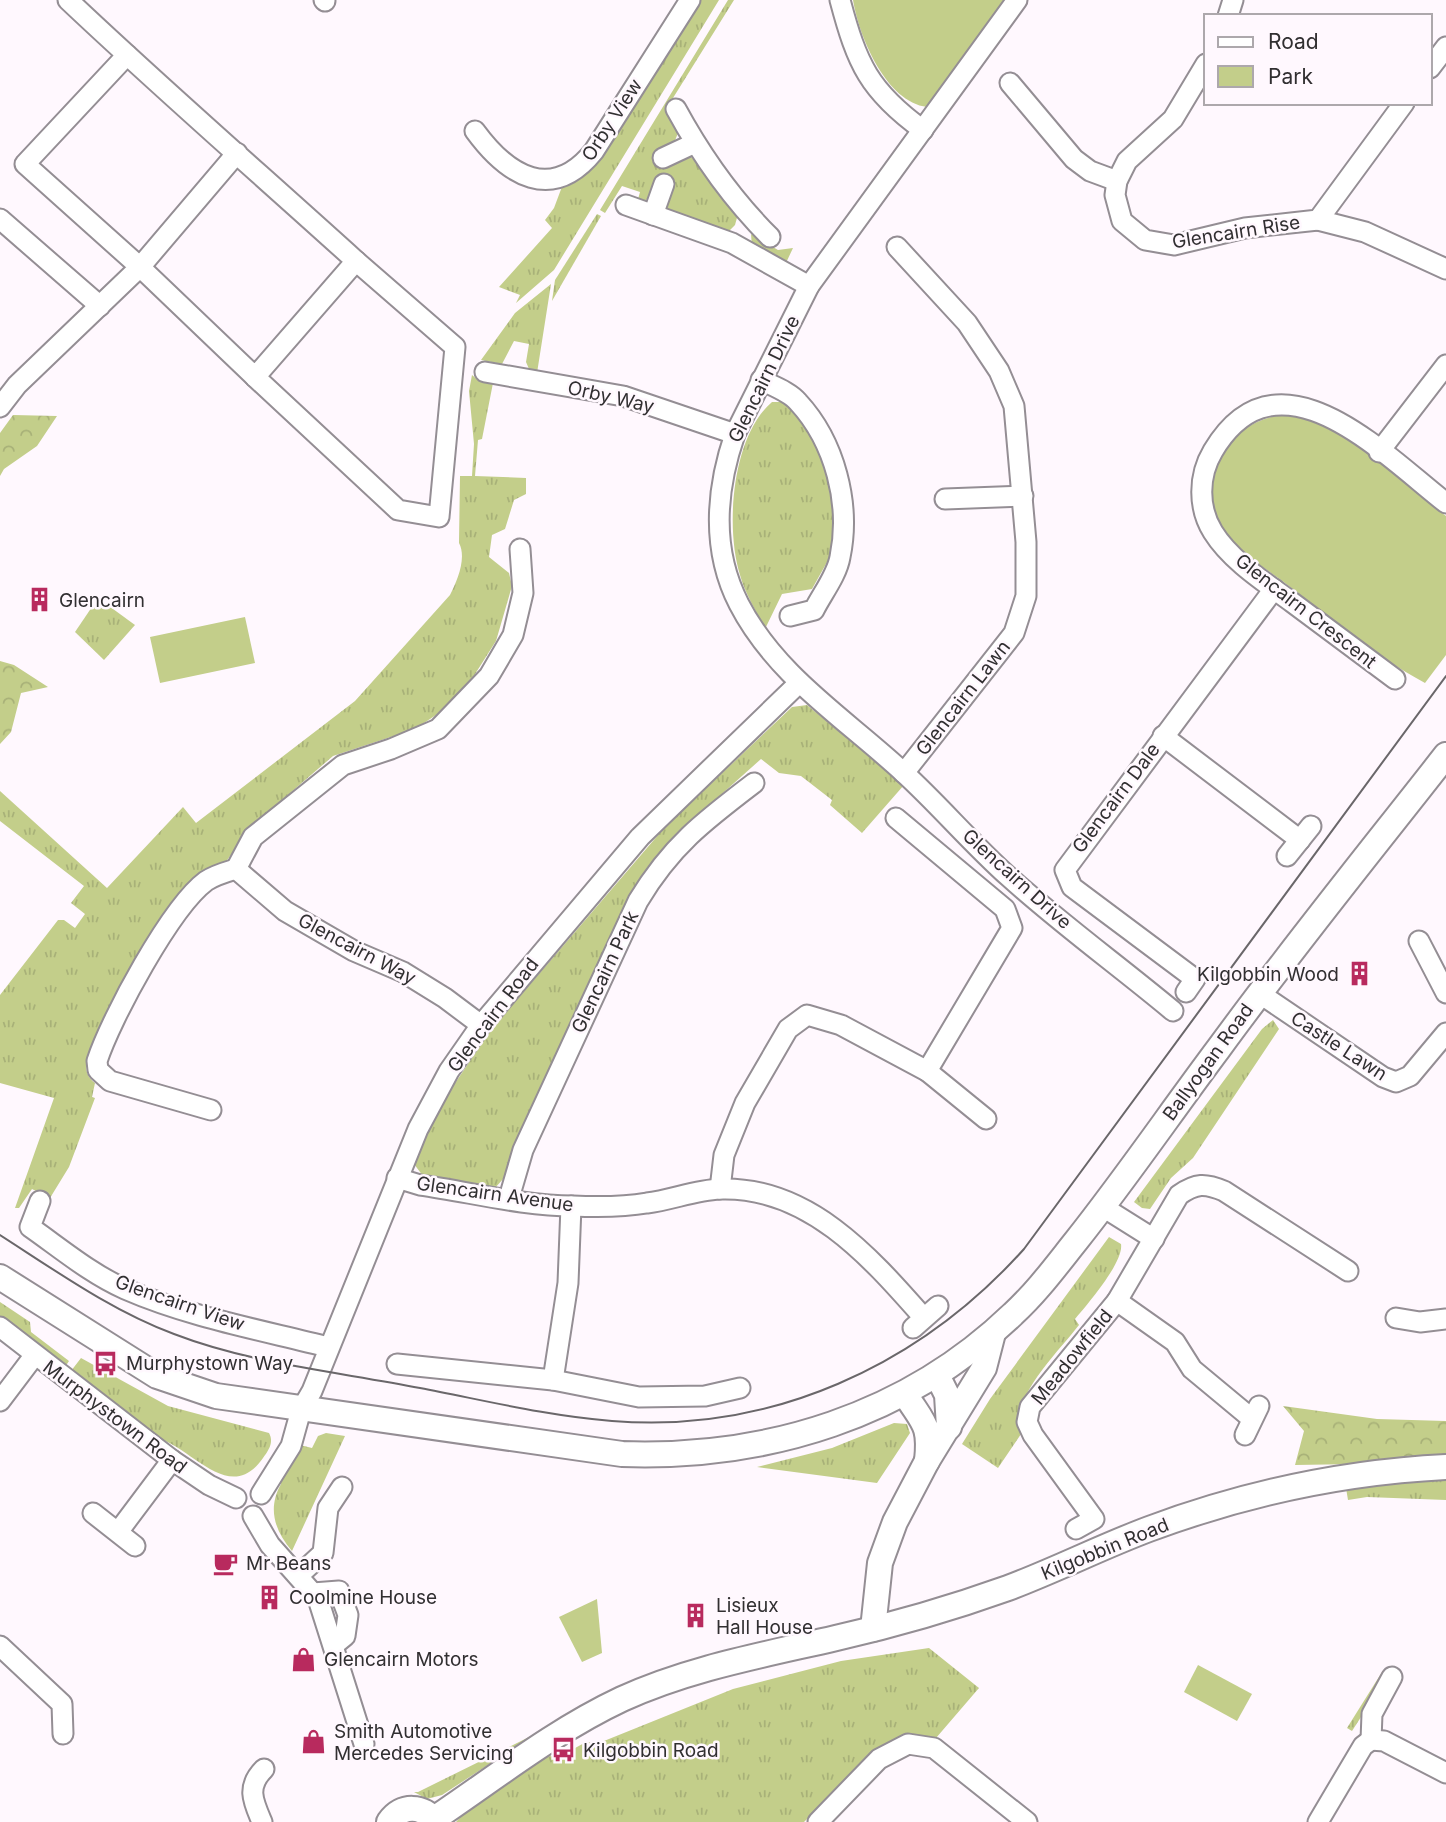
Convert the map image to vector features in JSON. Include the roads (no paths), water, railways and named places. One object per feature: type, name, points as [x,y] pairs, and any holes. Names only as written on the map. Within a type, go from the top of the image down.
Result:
[{"type":"street","points":[[68,0],[455,347],[439,516],[398,510],[140,267],[25,164],[127,55]]},
{"type":"street","name":"Orby View","points":[[475,131],[492,154],[515,172],[550,181],[578,171],[690,0]]},
{"type":"street","points":[[840,0],[849,34],[877,89],[891,107],[923,130]]},
{"type":"street","name":"Glencairn Drive","points":[[1017,0],[809,286],[735,435],[720,487],[721,552],[738,602],[764,647],[799,683],[904,773],[1009,877],[1173,1011]]},
{"type":"street","points":[[1432,65],[1446,47]]},
{"type":"street","points":[[1010,83],[1074,159],[1090,171],[1117,181],[1127,161],[1173,119],[1204,67]]},
{"type":"street","name":"Glencairn Rise","points":[[1117,181],[1115,195],[1122,221],[1145,240],[1174,245],[1245,228],[1318,220],[1403,105]]},
{"type":"street","points":[[676,109],[695,143],[753,221],[770,237]]},
{"type":"street","points":[[663,158],[695,143]]},
{"type":"street","points":[[0,407],[17,385],[140,267],[237,153]]},
{"type":"street","points":[[653,215],[664,184]]},
{"type":"street","points":[[626,205],[733,243],[809,286]]},
{"type":"street","points":[[0,219],[100,306]]},
{"type":"street","points":[[1318,220],[1365,232],[1446,269]]},
{"type":"street","points":[[733,243],[753,221]]},
{"type":"street","name":"Glencairn Lawn","points":[[897,247],[967,323],[999,372],[1014,406],[1023,496],[1026,596],[1014,633],[904,773]]},
{"type":"street","points":[[254,377],[356,261]]},
{"type":"street","points":[[1379,452],[1446,365]]},
{"type":"street","name":"Orby Way","points":[[485,372],[623,396],[735,435]]},
{"type":"street","points":[[761,380],[797,400],[822,435],[837,475],[844,507],[840,559],[814,610],[790,616]]},
{"type":"street","name":"Glencairn Crescent","points":[[1395,679],[1274,589],[1220,542],[1204,510],[1203,473],[1225,433],[1248,414],[1292,404],[1307,406],[1335,419],[1446,503]]},
{"type":"street","points":[[945,499],[1023,496]]},
{"type":"street","points":[[211,1110],[165,1099],[103,1076],[98,1070],[97,1061],[102,1046],[144,965],[199,887],[236,869],[253,837],[343,765],[438,729],[489,676],[513,635],[523,593],[520,549]]},
{"type":"street","name":"Glencairn Dale","points":[[1191,986],[1072,887],[1065,876],[1066,864],[1274,589]]},
{"type":"street","name":"Glencairn Road","points":[[261,1494],[291,1447],[302,1410],[315,1385],[397,1178],[418,1129],[449,1071],[481,1026],[640,837],[799,683]]},
{"type":"street","points":[[1163,736],[1306,833],[1287,856]]},
{"type":"street","name":"Ballyogan Road","points":[[937,1375],[993,1333],[1036,1291],[1103,1207],[1259,993],[1446,755]]},
{"type":"street","name":"Glencairn Park","points":[[509,1198],[523,1150],[650,880],[678,844],[754,783]]},
{"type":"street","points":[[895,818],[1005,909],[1012,928],[927,1071]]},
{"type":"street","name":"Glencairn Way","points":[[236,869],[295,918],[354,951],[403,972],[445,998],[481,1026]]},
{"type":"street","points":[[1419,941],[1446,993]]},
{"type":"street","name":"Castle Lawn","points":[[1259,993],[1382,1077],[1396,1082],[1410,1076],[1446,1033]]},
{"type":"street","points":[[720,1189],[724,1155],[745,1103],[788,1029],[807,1014],[841,1025],[927,1071],[986,1119]]},
{"type":"street","name":"Glencairn Avenue","points":[[397,1178],[420,1185],[571,1206],[645,1204],[720,1189],[782,1200],[833,1226],[878,1266],[925,1317]]},
{"type":"street","name":"Meadowfield","points":[[1076,1529],[1094,1519],[1027,1423],[1030,1407],[1117,1301],[1179,1195],[1193,1185],[1209,1185],[1224,1191],[1348,1271]]},
{"type":"street","name":"Glencairn View","points":[[40,1201],[30,1227],[84,1265],[125,1289],[228,1322],[328,1347]]},
{"type":"street","points":[[552,1380],[568,1283],[571,1206]]},
{"type":"street","points":[[1103,1207],[1154,1239]]},
{"type":"street","points":[[0,1277],[157,1376],[216,1396],[302,1410],[596,1451],[655,1455],[735,1449],[779,1441],[843,1421],[905,1394],[937,1375],[947,1395],[949,1427]]},
{"type":"street","name":"Meadowfield","points":[[1117,1301],[1175,1342],[1192,1369],[1252,1420]]},
{"type":"street","points":[[1396,1318],[1420,1322],[1446,1319]]},
{"type":"street","name":"Murphystown Road","points":[[0,1327],[34,1356],[172,1460],[209,1485],[236,1498]]},
{"type":"street","points":[[873,1629],[880,1563],[895,1522],[927,1461],[984,1368],[993,1333]]},
{"type":"street","points":[[0,1401],[34,1356]]},
{"type":"street","points":[[397,1364],[552,1380],[639,1397],[705,1396],[740,1388]]},
{"type":"street","points":[[905,1394],[927,1426],[930,1438],[927,1461]]},
{"type":"street","points":[[118,1532],[172,1460]]},
{"type":"street","name":"Kilgobbin Road","points":[[435,1820],[504,1767],[622,1699],[736,1659],[873,1629],[1007,1588],[1149,1529],[1214,1509],[1347,1477],[1446,1467]]},
{"type":"street","points":[[298,1576],[323,1553],[328,1508],[342,1487]]},
{"type":"street","points":[[253,1516],[263,1506],[261,1494],[254,1489],[246,1489],[236,1498],[239,1511],[253,1516],[270,1545],[313,1593],[334,1645],[364,1744]]},
{"type":"street","points":[[93,1513],[135,1546]]},
{"type":"street","points":[[0,1646],[62,1704],[63,1734]]},
{"type":"street","points":[[1371,1740],[1372,1714],[1392,1677]]},
{"type":"street","points":[[1318,1822],[1363,1746],[1371,1740],[1384,1741],[1446,1773]]},
{"type":"street","points":[[818,1822],[879,1759],[908,1744],[934,1748],[1027,1822]]},
{"type":"street","points":[[262,1822],[251,1797],[253,1780],[264,1769]]},
{"type":"street","points":[[389,1822],[399,1812],[408,1809],[426,1812],[435,1820]]},
{"type":"tram line","points":[[0,1235],[106,1302],[151,1325],[204,1344],[265,1360],[539,1412],[612,1421],[671,1422],[729,1416],[785,1403],[838,1384],[889,1358],[938,1327],[983,1291],[1024,1249],[1446,676]]},
{"type":"place","name":"Glencairn","points":[[39,600]]},
{"type":"place","name":"Kilgobbin Wood","points":[[1359,974]]},
{"type":"place","name":"Murphystown Way","points":[[106,1363]]},
{"type":"place","name":"Mr Beans","points":[[226,1563]]},
{"type":"place","name":"Coolmine House","points":[[269,1597]]},
{"type":"place","name":"Lisieux Hall House","points":[[696,1616]]},
{"type":"place","name":"Glencairn Motors","points":[[304,1659]]},
{"type":"place","name":"Smith Automotive Mercedes Servicing","points":[[314,1742]]},
{"type":"place","name":"Kilgobbin Road","points":[[563,1750]]}]
